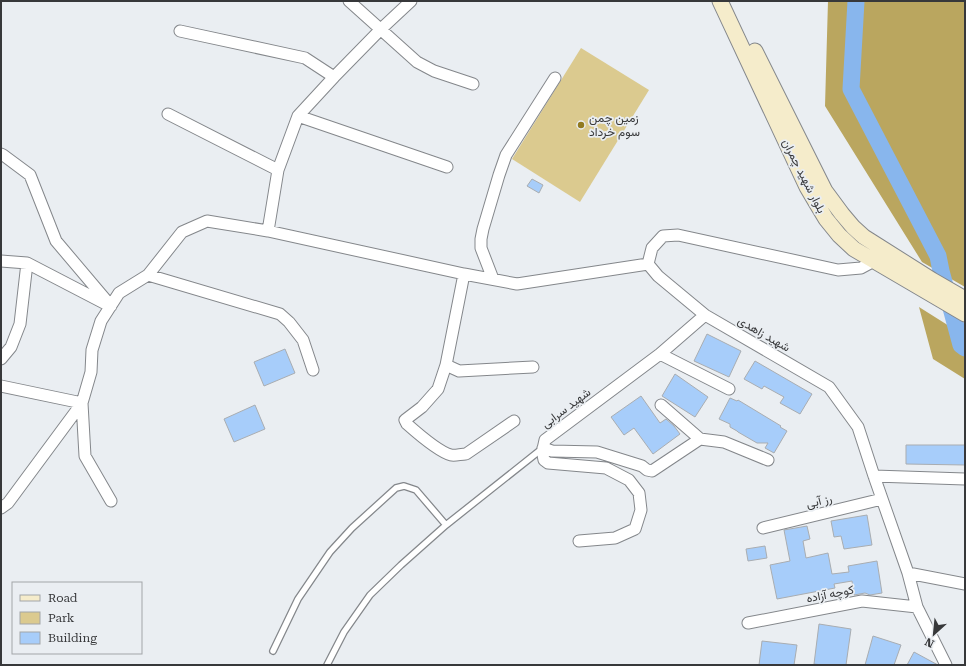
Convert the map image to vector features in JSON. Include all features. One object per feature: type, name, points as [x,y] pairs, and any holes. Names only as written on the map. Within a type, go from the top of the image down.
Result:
[{"type":"main road","name":"بلوار شهید چمران","points":[[720,1],[808,187],[826,219],[839,235],[854,249],[878,254],[932,280],[965,299]]},
{"type":"main road","name":"بلوار شهید چمران","points":[[731,1],[825,191],[842,214],[878,254],[939,299],[965,314]]},
{"type":"street","points":[[349,1],[417,62],[434,71],[473,84]]},
{"type":"street","points":[[268,232],[278,170],[298,116],[334,77],[411,1]]},
{"type":"street","points":[[180,31],[305,58],[334,77]]},
{"type":"street","points":[[493,279],[481,248],[481,239],[497,182],[506,155],[555,78]]},
{"type":"street","points":[[168,114],[278,170]]},
{"type":"street","points":[[298,116],[447,167]]},
{"type":"street","points":[[1,154],[30,175],[56,241],[110,306]]},
{"type":"street","points":[[110,501],[85,456],[82,403],[91,372],[92,350],[98,328],[119,293],[148,275],[182,232],[207,221],[268,232],[517,284],[648,264],[652,248],[663,236],[678,236],[838,270],[861,268],[878,254]]},
{"type":"street","points":[[1,261],[27,263],[110,306]]},
{"type":"street","points":[[1,359],[11,347],[20,324],[27,263]]},
{"type":"street","name":"شهید زاهدی","points":[[648,264],[658,276],[705,315],[829,387],[858,427],[908,573],[917,607],[946,665]]},
{"type":"street","points":[[464,274],[446,365],[438,389],[422,407],[405,420],[410,427],[438,448],[451,455],[466,454],[514,421]]},
{"type":"street","points":[[148,275],[280,314],[290,322],[303,340],[313,370]]},
{"type":"street","name":"شهید سرابی","points":[[700,440],[652,471],[647,470],[642,466],[597,452],[552,451],[543,448],[545,440],[660,354],[705,315]]},
{"type":"street","points":[[660,354],[729,389]]},
{"type":"street","points":[[446,365],[459,371],[533,367]]},
{"type":"street","points":[[1,386],[82,403]]},
{"type":"street","points":[[1,508],[8,503],[82,403]]},
{"type":"street","points":[[660,406],[700,440],[724,442],[768,460]]},
{"type":"street","points":[[543,448],[544,460],[548,463],[606,468],[629,480],[639,493],[641,510],[635,529],[615,538],[579,541]]},
{"type":"street","points":[[874,476],[965,479]]},
{"type":"street","name":"رز آبی","points":[[763,528],[882,499]]},
{"type":"street","points":[[908,573],[965,584]]},
{"type":"street","name":"کوچه آزاده","points":[[748,623],[862,601],[917,607]]},
{"type":"lane","points":[[327,665],[344,632],[370,594],[446,525],[543,448]]},
{"type":"lane","points":[[273,650],[298,598],[330,552],[352,528],[396,488],[404,486],[416,490],[446,525]]},
{"type":"green space","name":"زمین چمن سوم خرداد","points":[[581,48],[649,90],[580,202],[512,159]]},
{"type":"shaded area","points":[[828,1],[965,1],[965,287],[922,262],[825,106]]},
{"type":"shaded area","points":[[919,307],[965,336],[965,379],[933,359]]},
{"type":"building","points":[[532,179],[543,185],[539,193],[527,186]]},
{"type":"building","points":[[707,334],[741,351],[729,377],[694,361]]},
{"type":"building","points":[[285,349],[295,373],[264,386],[254,362]]},
{"type":"building","points":[[755,361],[812,394],[800,414],[780,403],[784,397],[764,386],[762,389],[744,379]]},
{"type":"building","points":[[675,374],[708,397],[695,417],[662,396]]},
{"type":"building","points":[[641,396],[660,423],[666,419],[680,434],[653,454],[634,428],[624,435],[611,417]]},
{"type":"building","points":[[730,398],[737,401],[738,400],[787,431],[774,453],[765,448],[768,443],[757,443],[730,427],[730,424],[719,419]]},
{"type":"building","points":[[255,405],[265,429],[234,442],[224,419]]},
{"type":"building","points":[[906,445],[965,445],[965,465],[906,464]]},
{"type":"building","points":[[867,515],[872,545],[844,549],[841,536],[834,537],[831,521]]},
{"type":"building","points":[[807,526],[810,539],[803,541],[806,558],[828,553],[832,574],[849,572],[848,566],[877,561],[882,593],[870,595],[865,593],[854,595],[852,581],[834,584],[835,588],[777,599],[770,565],[790,561],[784,530]]},
{"type":"building","points":[[765,546],[767,558],[748,561],[746,549]]},
{"type":"building","points":[[819,624],[851,629],[846,665],[814,664]]},
{"type":"building","points":[[873,636],[901,645],[894,665],[865,665]]},
{"type":"building","points":[[762,641],[797,645],[794,665],[759,665]]},
{"type":"building","points":[[914,652],[938,665],[907,665]]},
{"type":"waterway","points":[[856,1],[851,89],[938,256],[961,345],[965,348]]},
{"type":"place","name":"زمین چمن سوم خرداد","points":[[581,125]]}]
